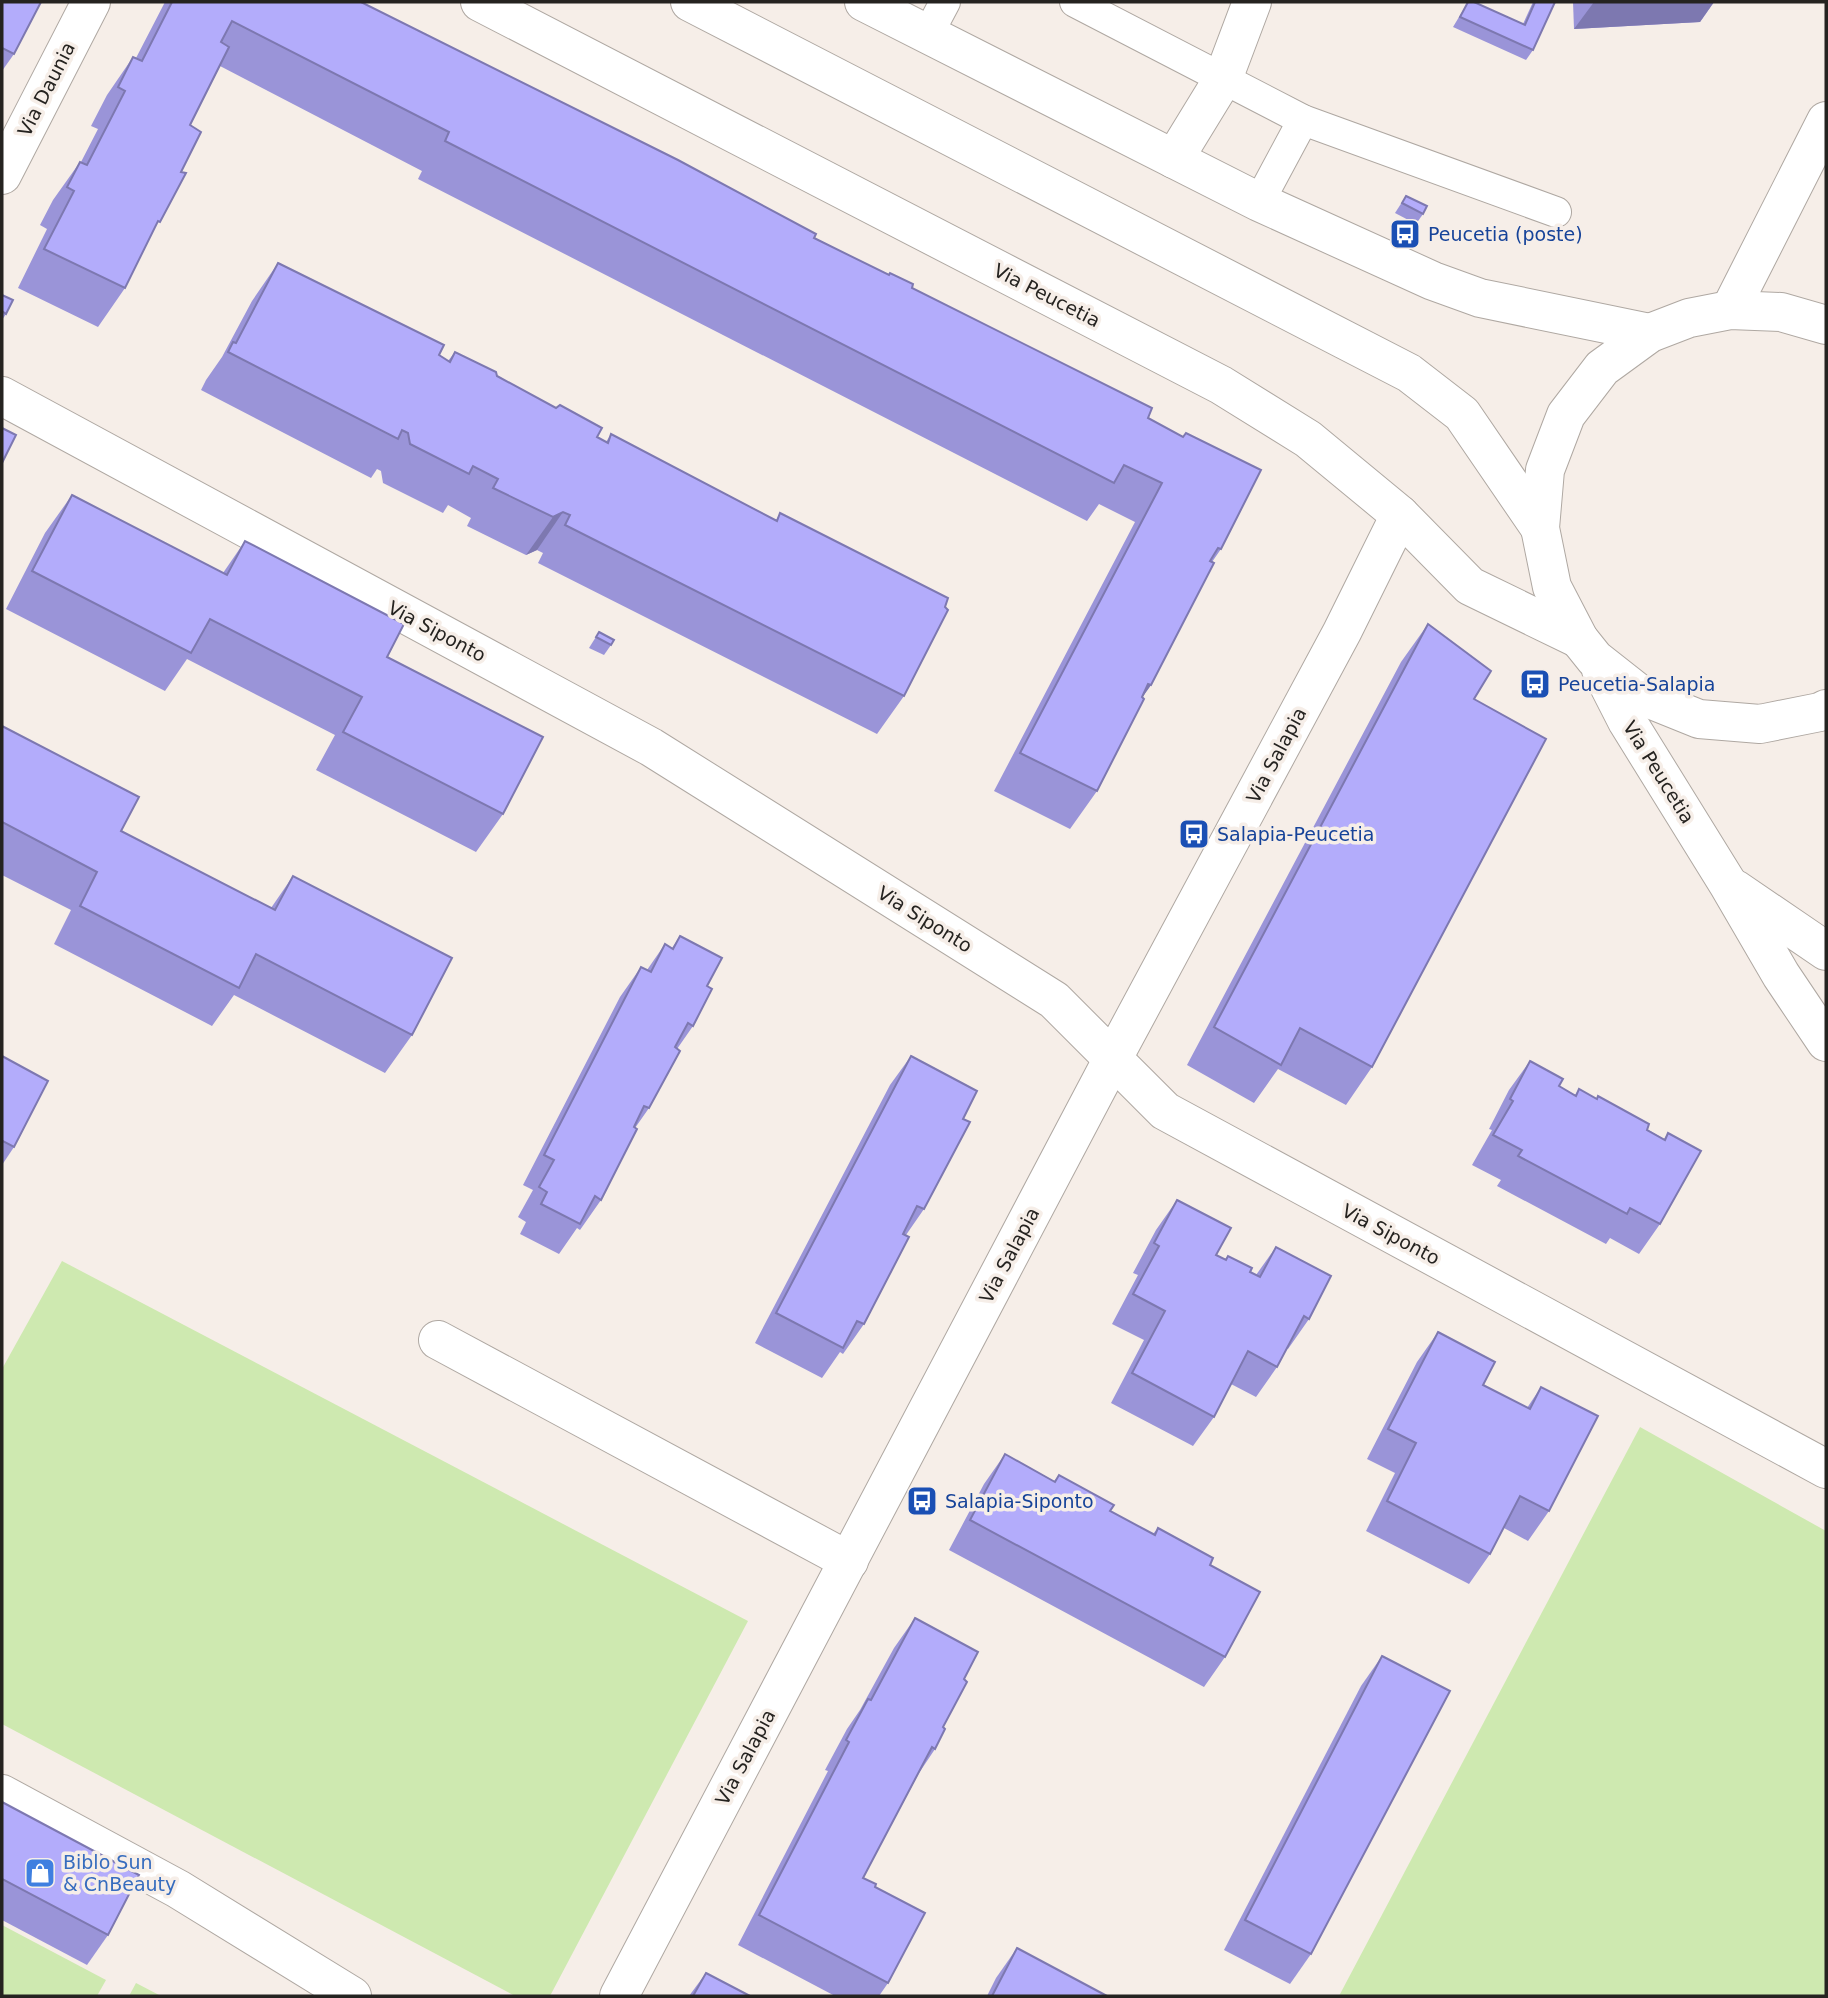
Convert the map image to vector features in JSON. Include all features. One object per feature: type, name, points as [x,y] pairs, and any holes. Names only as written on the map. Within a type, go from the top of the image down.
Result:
[{"type":"street","name":"Via Daunia","points":[[2,175],[91,2]]},
{"type":"street","name":"Via Peucetia","points":[[480,2],[1221,385],[1308,439],[1400,515],[1470,586],[1587,649],[1643,696],[1699,719],[1760,724],[1826,709]]},
{"type":"street","points":[[690,2],[1409,373],[1462,414],[1540,528]]},
{"type":"street","points":[[864,2],[936,18],[1174,159],[1259,202],[1433,281],[1480,298],[1650,333]]},
{"type":"street","points":[[1174,159],[1223,79],[1252,2]]},
{"type":"street","points":[[1730,310],[1826,121]]},
{"type":"street","name":"Via Peucetia","points":[[1826,325],[1781,312],[1730,310],[1689,317],[1650,333],[1602,368],[1566,415],[1545,470],[1540,528],[1552,587],[1627,721],[1781,975],[1826,1042]]},
{"type":"street","name":"Via Siponto","points":[[2,396],[651,747],[1054,1000],[1165,1111],[1826,1469]]},
{"type":"street","name":"Via Salapia","points":[[619,1996],[1112,1059],[1342,632],[1400,515]]},
{"type":"street","name":"Via Peucetia","points":[[1728,884],[1826,951]]},
{"type":"street","points":[[438,1340],[849,1561]]},
{"type":"street","points":[[2,1794],[178,1889],[352,1996]]},
{"type":"lane","points":[[1076,2],[1303,120],[1556,212]]},
{"type":"lane","points":[[1259,202],[1303,120]]},
{"type":"green space","points":[[62,1261],[748,1621],[550,1996],[515,1996],[2,1724],[2,1369]]},
{"type":"green space","points":[[1640,1427],[1826,1531],[1826,1996],[1339,1996]]},
{"type":"green space","points":[[2,1925],[106,1980],[97,1996],[2,1996]]},
{"type":"green space","points":[[136,1983],[161,1996],[129,1996]]},
{"type":"building","points":[[2,2],[41,2],[14,54],[2,48]]},
{"type":"building","points":[[172,2],[361,2],[678,160],[816,234],[814,238],[913,284],[912,288],[1152,408],[1148,418],[1183,437],[1186,433],[1261,470],[1221,549],[1218,548],[1210,561],[1214,563],[1151,685],[1148,684],[1142,697],[1144,699],[1097,791],[1020,753],[1162,483],[1124,465],[1114,483],[445,141],[449,132],[232,21],[221,42],[229,47],[190,125],[201,132],[181,172],[186,173],[160,222],[158,221],[125,288],[44,249],[74,191],[67,187],[80,162],[87,165],[125,91],[118,87],[133,57],[142,61]]},
{"type":"building","points":[[1468,2],[1474,2],[1525,25],[1535,2],[1555,2],[1533,50],[1460,17]]},
{"type":"building","points":[[1406,196],[1427,206],[1423,214],[1402,203]]},
{"type":"building","points":[[278,263],[444,345],[439,355],[450,362],[455,352],[496,372],[497,376],[556,408],[560,405],[602,428],[597,437],[608,443],[611,434],[777,521],[780,513],[948,598],[945,607],[948,610],[904,696],[565,525],[570,515],[563,512],[553,517],[493,488],[498,479],[473,466],[469,474],[410,444],[408,433],[402,430],[398,439],[228,352],[233,342],[236,343]]},
{"type":"building","points":[[2,295],[13,300],[6,314],[2,311]]},
{"type":"building","points":[[2,428],[16,435],[2,463]]},
{"type":"building","points":[[72,495],[227,575],[245,541],[404,624],[387,657],[543,737],[503,814],[343,732],[362,697],[210,619],[191,653],[32,571]]},
{"type":"building","points":[[1428,624],[1491,671],[1474,699],[1546,739],[1372,1067],[1300,1028],[1281,1065],[1214,1027]]},
{"type":"building","points":[[599,632],[614,640],[611,645],[596,637]]},
{"type":"building","points":[[2,726],[139,797],[121,831],[275,910],[293,876],[452,958],[412,1035],[256,954],[239,988],[80,906],[97,872],[2,822]]},
{"type":"building","points":[[680,936],[722,958],[707,986],[712,989],[693,1026],[688,1023],[675,1047],[680,1051],[649,1108],[644,1106],[634,1127],[637,1129],[601,1200],[595,1196],[580,1224],[541,1204],[547,1192],[539,1187],[554,1160],[544,1155],[641,967],[651,972],[665,944],[673,949]]},
{"type":"building","points":[[2,1056],[48,1081],[14,1147],[3,1141],[2,1143]]},
{"type":"building","points":[[911,1056],[977,1091],[963,1119],[970,1122],[924,1209],[917,1206],[903,1234],[909,1237],[864,1324],[857,1321],[843,1348],[776,1313]]},
{"type":"building","points":[[1530,1061],[1563,1079],[1559,1086],[1576,1096],[1579,1089],[1597,1099],[1598,1096],[1649,1124],[1647,1130],[1665,1140],[1668,1133],[1701,1151],[1660,1224],[1630,1208],[1627,1214],[1518,1156],[1522,1150],[1493,1135],[1513,1101],[1510,1099]]},
{"type":"building","points":[[1177,1200],[1231,1228],[1216,1255],[1226,1260],[1228,1256],[1252,1268],[1250,1272],[1260,1277],[1276,1247],[1331,1276],[1309,1319],[1304,1316],[1277,1367],[1248,1351],[1214,1417],[1132,1373],[1165,1311],[1133,1294],[1159,1246],[1154,1243]]},
{"type":"building","points":[[1438,1332],[1495,1362],[1483,1385],[1530,1409],[1541,1387],[1598,1416],[1549,1511],[1520,1496],[1490,1554],[1387,1501],[1416,1443],[1388,1429]]},
{"type":"building","points":[[1005,1454],[1055,1482],[1059,1475],[1114,1505],[1110,1511],[1155,1535],[1158,1528],[1213,1558],[1210,1565],[1260,1592],[1225,1657],[970,1520]]},
{"type":"building","points":[[915,1618],[978,1652],[964,1679],[967,1682],[943,1727],[945,1729],[935,1749],[932,1747],[863,1878],[925,1913],[888,1983],[759,1915],[849,1742],[846,1740]]},
{"type":"building","points":[[1382,1656],[1450,1691],[1311,1954],[1245,1920]]},
{"type":"building","points":[[2,1802],[139,1875],[108,1935],[2,1879]]},
{"type":"building","points":[[1017,1948],[1107,1996],[992,1996]]},
{"type":"building","points":[[706,1973],[750,1996],[693,1996]]},
{"type":"place","name":"Peucetia (poste)","points":[[1405,234]]},
{"type":"place","name":"Peucetia-Salapia","points":[[1535,684]]},
{"type":"place","name":"Salapia-Peucetia","points":[[1194,834]]},
{"type":"place","name":"Salapia-Siponto","points":[[922,1501]]},
{"type":"place","name":"Biblo Sun & CnBeauty","points":[[40,1873]]}]
